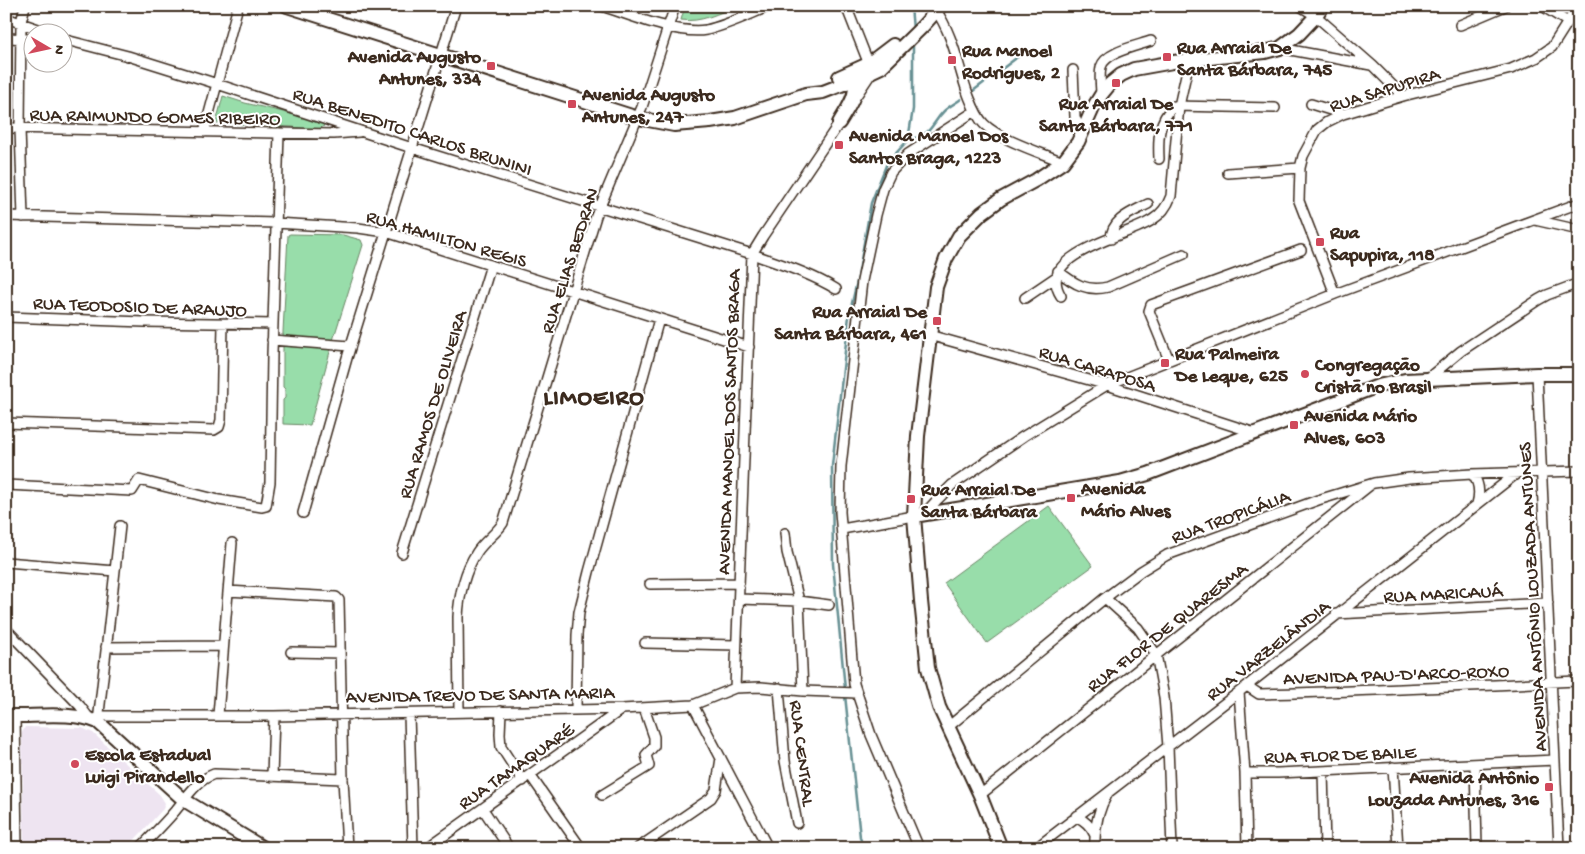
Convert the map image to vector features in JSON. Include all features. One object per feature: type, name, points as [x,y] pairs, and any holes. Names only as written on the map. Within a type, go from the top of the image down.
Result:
[{"type":"street","points":[[23,216],[20,129],[20,22],[25,6]]},
{"type":"street","points":[[204,132],[238,6]]},
{"type":"street","points":[[286,6],[638,118],[674,125],[710,122],[742,116],[806,94],[823,92],[849,82],[870,68]]},
{"type":"street","points":[[303,513],[350,346],[456,6]]},
{"type":"street","points":[[602,6],[668,27],[687,30],[704,30],[722,25],[770,6]]},
{"type":"street","name":"RUA ELIAS BEDRAN","points":[[460,712],[459,602],[469,569],[477,552],[501,526],[534,425],[600,206],[638,118],[675,6]]},
{"type":"street","points":[[846,6],[870,68]]},
{"type":"street","points":[[1300,6],[1319,11],[1403,96]]},
{"type":"street","points":[[1460,25],[1505,6]]},
{"type":"street","points":[[1542,6],[1568,22]]},
{"type":"street","name":"RUA SAPUPIRA","points":[[1335,294],[1299,201],[1300,168],[1303,156],[1318,130],[1327,122],[1343,114],[1403,96],[1474,79],[1536,58],[1552,47],[1578,6]]},
{"type":"street","points":[[806,94],[821,84],[847,74],[881,67],[902,42],[938,9],[975,111],[984,124],[1006,138],[1063,162]]},
{"type":"street","points":[[1001,848],[980,795],[939,707],[928,668],[919,515],[918,436],[936,287],[946,259],[959,236],[982,213],[1001,199],[1036,180],[1063,162],[1082,135],[1093,108],[1101,95],[1121,75],[1134,68],[1265,52],[1280,48],[1298,34],[1319,11]]},
{"type":"street","points":[[6,18],[20,22]]},
{"type":"street","points":[[6,38],[21,38]]},
{"type":"street","points":[[1101,95],[1100,71],[1105,60],[1111,55],[1151,40]]},
{"type":"street","name":"RUA BENEDITO CARLOS BRUNINI","points":[[72,41],[128,56],[412,148],[752,254],[786,266],[836,289]]},
{"type":"street","points":[[1280,48],[1373,66]]},
{"type":"street","points":[[1025,298],[1057,274],[1061,266],[1070,258],[1161,214],[1171,196],[1179,106],[1189,61]]},
{"type":"street","name":"AVENIDA MANOEL DOS SANTOS BRAGA","points":[[735,688],[752,254],[839,123],[870,68]]},
{"type":"street","points":[[1073,70],[1075,117],[1082,135]]},
{"type":"street","points":[[839,123],[854,94],[854,84],[849,82]]},
{"type":"street","points":[[1311,104],[1343,114]]},
{"type":"street","points":[[1160,159],[1159,138],[1161,125],[1166,114],[1174,106],[1275,108]]},
{"type":"street","points":[[919,848],[871,736],[854,684],[840,497],[841,466],[862,281],[876,215],[884,189],[891,172],[908,154],[975,111]]},
{"type":"street","name":"RUA RAIMUNDO GOMES RIBEIRO","points":[[6,128],[334,134],[364,131]]},
{"type":"street","points":[[6,485],[132,491],[139,480],[220,500],[265,507],[268,503],[270,482],[272,340],[279,133]]},
{"type":"street","points":[[1228,173],[1300,168]]},
{"type":"street","points":[[919,515],[952,485],[1024,436],[1107,385],[1335,294],[1579,203]]},
{"type":"street","points":[[1111,239],[1115,224],[1148,204]]},
{"type":"street","name":"RUA HAMILTON REGIS","points":[[6,216],[276,223],[358,228],[386,232],[749,347]]},
{"type":"street","points":[[1534,220],[1579,230]]},
{"type":"street","points":[[1169,360],[1149,311],[1151,305],[1302,250]]},
{"type":"street","points":[[1057,274],[1081,287],[1100,289],[1184,254]]},
{"type":"street","name":"RUA RAMOS DE OLIVEIRA","points":[[402,553],[491,265]]},
{"type":"street","points":[[1057,274],[1058,291],[1061,296]]},
{"type":"street","points":[[1427,379],[1461,351],[1547,294],[1579,283]]},
{"type":"street","name":"RUA TEODOSIO DE ARAUJO","points":[[6,317],[273,324]]},
{"type":"street","points":[[576,710],[576,663],[580,612],[589,572],[659,319]]},
{"type":"street","points":[[6,423],[214,430],[221,424],[223,324]]},
{"type":"street","name":"RUA CARAPOSA","points":[[929,335],[1107,385],[1256,433]]},
{"type":"street","points":[[272,340],[350,346]]},
{"type":"street","name":"AVENIDA ANTÔNIO LOUZADA ANTUNES","points":[[1537,374],[1559,848]]},
{"type":"street","points":[[842,529],[1120,482],[1148,474],[1378,386],[1405,380],[1578,374]]},
{"type":"street","name":"RUA TROPICÁLIA","points":[[948,727],[1105,598],[1141,571],[1167,556],[1318,500],[1374,483],[1409,478],[1472,474],[1579,471]]},
{"type":"street","points":[[1472,474],[1477,480],[1479,488],[1478,504]]},
{"type":"street","name":"RUA VARZELÂNDIA","points":[[1036,848],[1239,692],[1516,474]]},
{"type":"street","name":"RUA FLOR DE QUARESMA","points":[[980,795],[1374,483]]},
{"type":"street","points":[[96,719],[120,526]]},
{"type":"street","points":[[785,533],[787,552],[799,602],[803,691]]},
{"type":"street","points":[[218,715],[232,543]]},
{"type":"street","points":[[6,562],[115,571]]},
{"type":"street","points":[[650,584],[739,583]]},
{"type":"street","points":[[228,591],[336,597],[339,602],[343,779],[347,848]]},
{"type":"street","name":"RUA MARICAUÁ","points":[[1359,596],[1361,604],[1370,613]]},
{"type":"street","points":[[1105,598],[1138,628],[1156,654],[1164,697],[1172,848]]},
{"type":"street","points":[[739,599],[829,605]]},
{"type":"street","name":"RUA MARICAUÁ","points":[[1336,614],[1548,603]]},
{"type":"street","points":[[6,630],[80,706],[184,800],[262,847]]},
{"type":"street","points":[[645,643],[736,645]]},
{"type":"street","points":[[106,647],[224,646]]},
{"type":"street","points":[[291,652],[340,653]]},
{"type":"street","name":"AVENIDA PAU-D'ARCO-ROXO","points":[[1246,686],[1260,694],[1475,687],[1579,681]]},
{"type":"street","name":"AVENIDA TREVO DE SANTA MARIA","points":[[10,716],[76,716],[96,719],[218,715],[409,714],[622,709],[693,704],[735,688],[780,688],[803,691],[857,693]]},
{"type":"street","name":"RUA CENTRAL","points":[[780,688],[784,761],[797,823]]},
{"type":"street","points":[[1239,692],[1245,773],[1247,848]]},
{"type":"street","points":[[693,704],[768,848]]},
{"type":"street","points":[[602,795],[649,766],[646,755],[654,746],[654,737],[644,708]]},
{"type":"street","name":"RUA TAMAQUARÉ","points":[[429,847],[622,709]]},
{"type":"street","points":[[501,711],[501,747],[581,848]]},
{"type":"street","points":[[409,714],[413,848]]},
{"type":"street","points":[[10,716],[17,848]]},
{"type":"street","points":[[272,777],[274,716]]},
{"type":"street","points":[[638,848],[711,798],[716,790],[721,758]]},
{"type":"street","name":"RUA FLOR DE BAILE","points":[[1245,773],[1556,760]]},
{"type":"street","points":[[1475,764],[1477,848]]},
{"type":"street","points":[[1394,767],[1398,848]]},
{"type":"street","points":[[1323,771],[1326,848]]},
{"type":"street","points":[[140,848],[175,811],[192,789],[214,774],[343,779]]},
{"type":"street","points":[[1095,848],[1095,835],[1100,810],[1110,790]]},
{"type":"street","points":[[483,809],[509,848]]},
{"type":"street","points":[[1076,816],[1091,827],[1095,835]]},
{"type":"street","points":[[649,840],[655,848]]},
{"type":"shaded area","name":"Escola Estadual Luigi Pirandello","points":[[25,727],[82,728],[93,733],[160,795],[165,803],[163,809],[127,848],[24,848],[22,733]]},
{"type":"green space","points":[[685,6],[737,6],[703,19],[688,21],[681,20]]},
{"type":"green space","points":[[223,96],[313,119],[319,121],[324,126],[317,130],[216,123]]},
{"type":"green space","points":[[288,235],[343,235],[361,240],[363,245],[334,337],[310,425],[283,424],[285,389],[283,387],[283,332]]},
{"type":"green space","points":[[1049,506],[1093,566],[987,643],[944,583]]},
{"type":"waterway","points":[[911,6],[913,30]]},
{"type":"waterway","points":[[845,689],[833,564],[832,466],[849,316],[871,203],[887,163],[908,140],[913,109],[913,43]]},
{"type":"waterway","points":[[973,91],[1028,49]]},
{"type":"waterway","points":[[908,140],[927,132],[944,111],[961,99]]},
{"type":"waterway","points":[[845,695],[860,837],[863,848]]},
{"type":"place","name":"Rua Arraial De Santa Bárbara, 745","points":[[1167,57]]},
{"type":"place","name":"Rua Manoel Rodrigues, 2","points":[[952,60]]},
{"type":"place","name":"Avenida Augusto Antunes, 334","points":[[491,66]]},
{"type":"place","name":"Rua Arraial De Santa Bárbara, 771","points":[[1116,83]]},
{"type":"place","name":"Avenida Augusto Antunes, 247","points":[[572,104]]},
{"type":"place","name":"Avenida Manoel Dos Santos Braga, 1223","points":[[839,145]]},
{"type":"place","name":"Rua Sapupira, 118","points":[[1320,242]]},
{"type":"place","name":"Rua Arraial De Santa Bárbara, 461","points":[[937,321]]},
{"type":"place","name":"Rua Palmeira De Leque, 625","points":[[1165,363]]},
{"type":"place","name":"Congregação Cristã no Brasil","points":[[1305,374]]},
{"type":"place","name":"Avenida Mário Alves, 603","points":[[1294,425]]},
{"type":"place","name":"Avenida Mário Alves","points":[[1071,498]]},
{"type":"place","name":"Rua Arraial De Santa Bárbara","points":[[911,499]]},
{"type":"place","name":"Escola Estadual Luigi Pirandello","points":[[75,764]]},
{"type":"place","name":"Avenida Antônio Louzada Antunes, 316","points":[[1549,787]]},
{"type":"district","name":"LIMOEIRO","points":[[594,396]]}]
